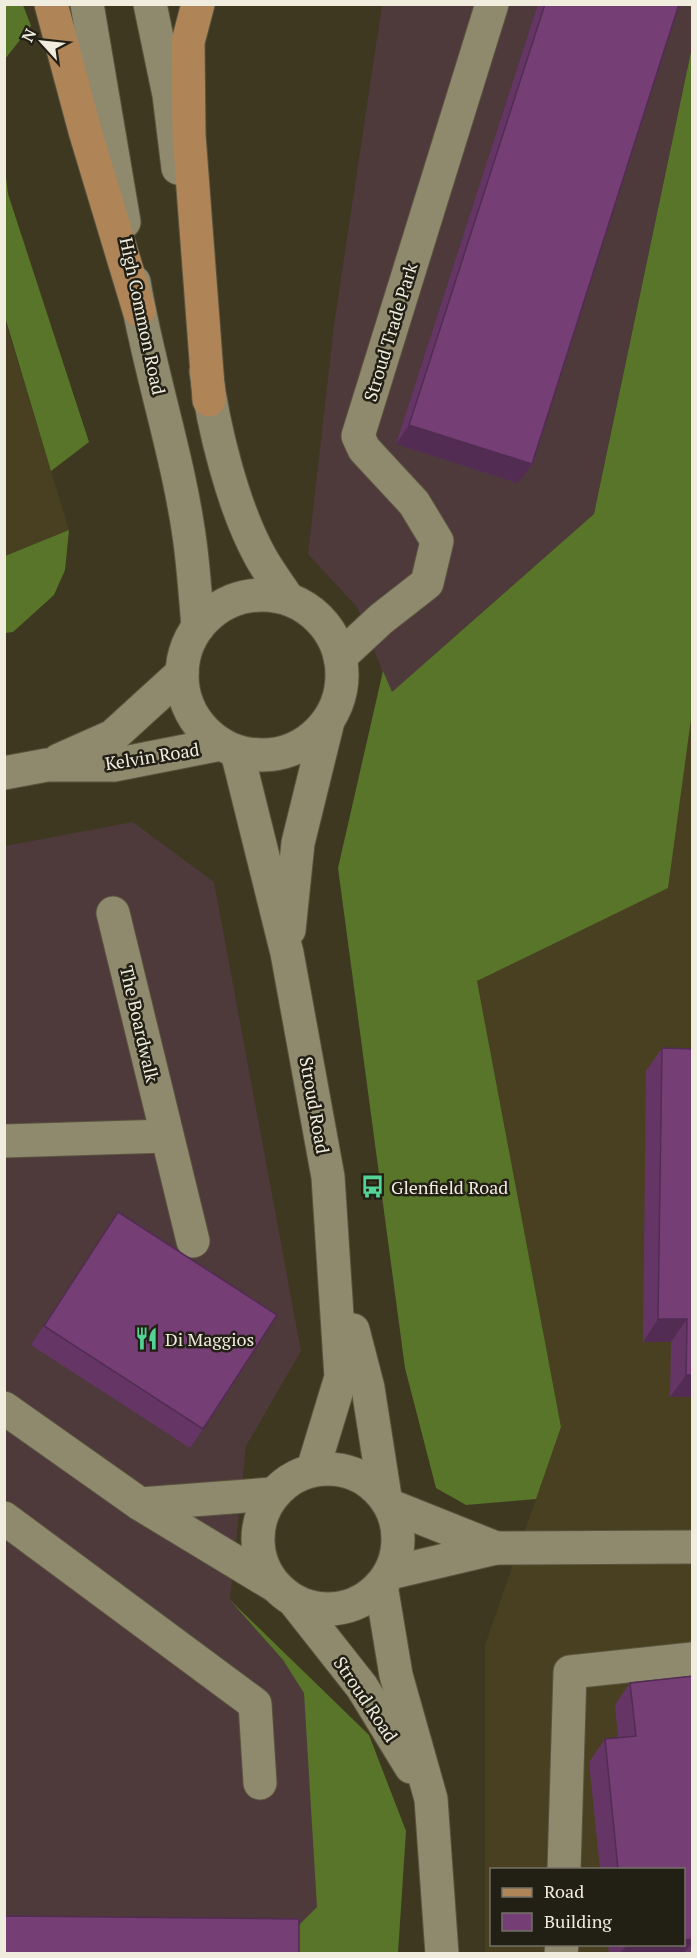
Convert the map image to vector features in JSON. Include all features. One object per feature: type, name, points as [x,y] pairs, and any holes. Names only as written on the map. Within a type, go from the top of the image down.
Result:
[{"type":"main road","points":[[51,4],[85,131],[139,310]]},
{"type":"main road","points":[[198,4],[188,42],[189,135],[209,400]]},
{"type":"street","name":"High Common Road","points":[[87,4],[139,310],[191,549],[198,627]]},
{"type":"street","points":[[150,4],[169,95],[209,400],[236,501],[260,556],[288,599]]},
{"type":"street","name":"Stroud Trade Park","points":[[381,619],[427,583],[437,541],[414,503],[364,449],[358,436],[492,4]]},
{"type":"street","points":[[263,595],[288,599],[308,609],[325,625],[340,657],[342,679],[338,701],[328,721],[310,739],[287,752],[262,756],[229,748],[204,731],[192,714],[184,694],[182,673],[187,649],[198,627],[216,610],[238,599],[263,595]]},
{"type":"street","points":[[325,625],[381,619]]},
{"type":"street","points":[[340,657],[381,619]]},
{"type":"street","name":"Kelvin Road","points":[[47,765],[113,736],[182,673]]},
{"type":"street","name":"Stroud Road","points":[[287,953],[298,843],[328,721]]},
{"type":"street","name":"Kelvin Road","points":[[4,773],[47,765],[114,765],[229,748]]},
{"type":"street","name":"Stroud Road","points":[[229,748],[287,953],[328,1177],[342,1377],[313,1469]]},
{"type":"street","name":"The Boardwalk","points":[[113,913],[193,1241]]},
{"type":"street","points":[[4,1141],[167,1136]]},
{"type":"street","name":"Stroud Road","points":[[335,1259],[368,1388],[388,1502]]},
{"type":"street","points":[[4,1408],[140,1504],[284,1594],[317,1609],[342,1609],[363,1600],[386,1579],[398,1551],[398,1528],[388,1502],[370,1482],[353,1473],[333,1468],[313,1469],[291,1478],[272,1494],[261,1516],[256,1540],[261,1564],[284,1594]]},
{"type":"street","points":[[140,1504],[272,1494]]},
{"type":"street","points":[[388,1502],[496,1548]]},
{"type":"street","points":[[4,1518],[255,1704],[261,1784]]},
{"type":"street","points":[[386,1579],[496,1548],[693,1547]]},
{"type":"street","name":"Stroud Road","points":[[386,1579],[396,1675],[431,1799],[442,1953]]},
{"type":"street","name":"Stroud Road","points":[[284,1594],[362,1687],[431,1799]]},
{"type":"street","points":[[564,1868],[570,1672],[693,1659]]},
{"type":"shaded area","points":[[382,5],[692,5],[692,47],[594,514],[391,693],[357,607],[308,554],[334,325]]},
{"type":"shaded area","points":[[4,317],[69,530],[5,556],[4,556]]},
{"type":"shaded area","points":[[692,712],[692,1953],[485,1953],[485,1645],[561,1427],[477,981],[667,888]]},
{"type":"shaded area","points":[[133,822],[214,882],[301,1351],[246,1446],[230,1599],[357,1745],[391,1953],[5,1954],[5,846]]},
{"type":"green space","points":[[5,4],[23,5],[31,26],[5,59]]},
{"type":"green space","points":[[692,47],[692,712],[668,888],[477,981],[561,1427],[536,1499],[466,1505],[436,1488],[405,1368],[338,868],[383,671],[392,692],[594,514]]},
{"type":"green space","points":[[5,169],[8,194],[89,442],[51,471],[5,317]]},
{"type":"green space","points":[[69,530],[65,570],[54,595],[13,632],[5,633],[5,556]]},
{"type":"green space","points":[[230,1600],[369,1735],[406,1831],[398,1953],[293,1953],[293,1931],[317,1907],[304,1693],[283,1660]]},
{"type":"building","points":[[545,4],[679,4],[532,464],[409,425]]},
{"type":"building","points":[[662,1048],[693,1049],[693,1375],[686,1375],[687,1319],[658,1319]]},
{"type":"building","name":"Di Maggios","points":[[118,1212],[277,1315],[203,1429],[44,1326]]},
{"type":"building","points":[[693,1676],[693,1939],[685,1940],[685,1868],[618,1868],[605,1739],[636,1736],[630,1683]]},
{"type":"building","points":[[4,1916],[299,1919],[299,1953],[4,1953]]},
{"type":"place","name":"Glenfield Road","points":[[373,1187]]},
{"type":"place","name":"Di Maggios","points":[[147,1339]]}]
